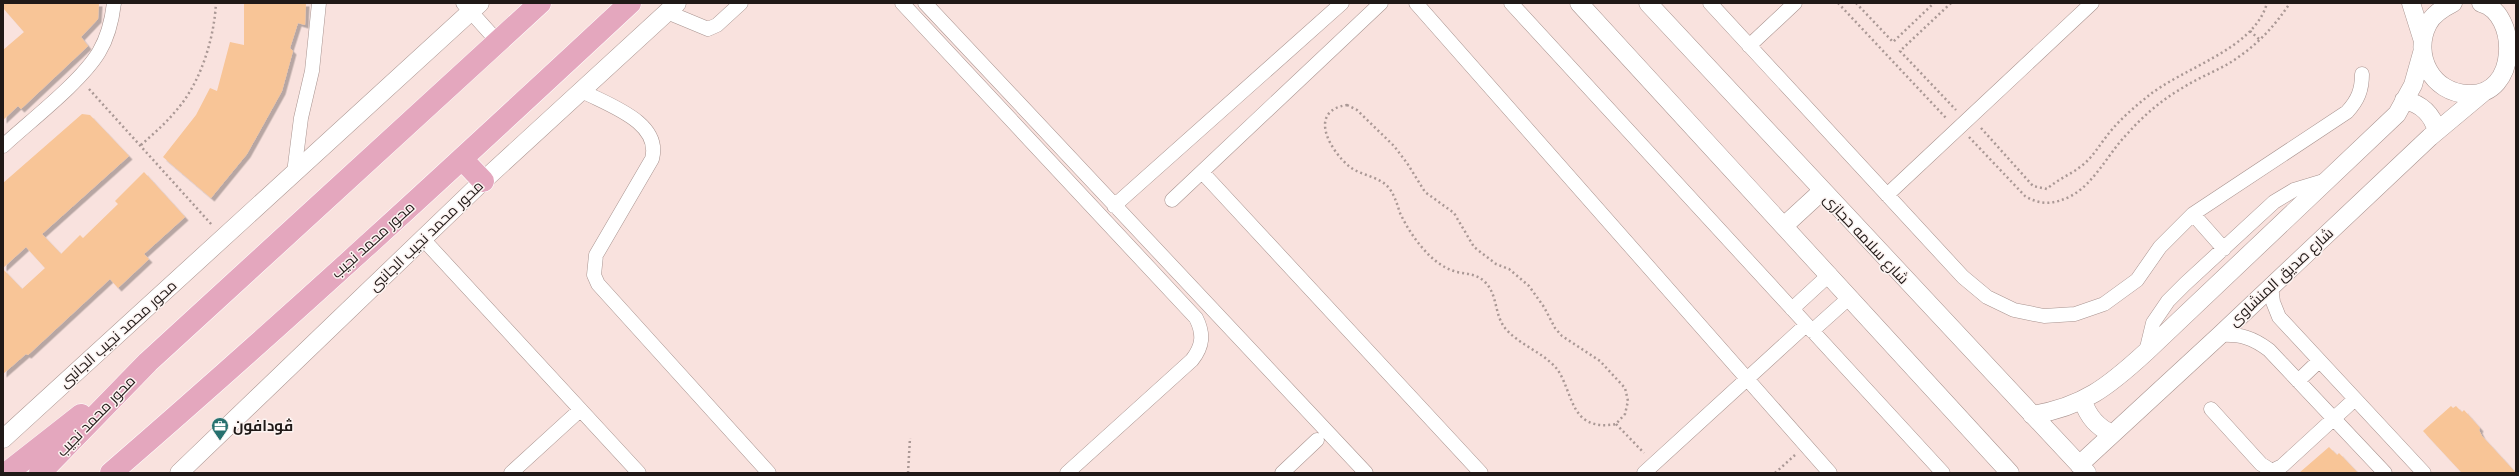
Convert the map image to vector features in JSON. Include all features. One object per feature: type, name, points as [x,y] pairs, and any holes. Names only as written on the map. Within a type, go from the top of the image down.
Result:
[{"type":"main road","name":"محور محمد نجيب","points":[[40,473],[148,362],[540,3]]},
{"type":"main road","name":"محور محمد نجيب","points":[[111,473],[190,405],[462,159],[630,3]]},
{"type":"main road","points":[[462,159],[483,182]]},
{"type":"main road","points":[[6,473],[148,362]]},
{"type":"main road","points":[[129,473],[190,405]]},
{"type":"street","points":[[3,146],[78,77],[99,52],[112,23],[114,3]]},
{"type":"street","points":[[294,173],[301,118],[312,71],[320,3]]},
{"type":"street","points":[[672,8],[708,29],[717,25],[741,3]]},
{"type":"street","points":[[902,3],[1196,318],[1201,328],[1202,340],[1199,351],[1192,360],[1067,473]]},
{"type":"street","points":[[925,3],[1366,473]]},
{"type":"street","points":[[1114,206],[1342,3]]},
{"type":"street","points":[[1172,200],[1381,3]]},
{"type":"street","points":[[1416,3],[1748,378],[1805,446],[1830,473]]},
{"type":"street","points":[[1511,3],[1943,473]]},
{"type":"street","points":[[1579,3],[1830,274],[2010,473]]},
{"type":"street","name":"شارع سلامه حجازى","points":[[1648,3],[2083,469]]},
{"type":"street","points":[[1710,3],[1963,277],[1987,297],[2014,310],[2044,316],[2075,314],[2104,304],[2121,293],[2137,280],[2167,238],[2193,214],[2347,112],[2356,101],[2362,88],[2362,74]]},
{"type":"street","points":[[1749,46],[1795,3]]},
{"type":"street","points":[[1887,195],[2092,3]]},
{"type":"street","points":[[2411,3],[2427,69],[2437,82],[2452,91],[2468,94],[2500,84]]},
{"type":"street","points":[[2032,415],[2050,412],[2083,401],[2112,383],[2388,123],[2397,114],[2413,85],[2422,45],[2432,19],[2439,10],[2453,3]]},
{"type":"street","points":[[2482,3],[2498,12],[2512,24]]},
{"type":"street","points":[[471,6],[498,42]]},
{"type":"street","name":"محور محمد نجيب الجانبى","points":[[3,439],[294,173],[471,6]]},
{"type":"street","name":"محور محمد نجيب الجانبى","points":[[179,473],[483,182],[672,8]]},
{"type":"street","name":"شارع صديق المنشاوى","points":[[2083,469],[2112,434],[2220,335],[2437,130],[2500,84],[2509,70],[2515,55],[2512,24]]},
{"type":"street","points":[[582,91],[644,125],[652,137],[654,144],[652,159],[596,255],[594,275],[598,284],[769,473]]},
{"type":"street","points":[[2404,100],[2426,110],[2437,130]]},
{"type":"street","points":[[1202,172],[1481,473]]},
{"type":"street","points":[[2146,352],[2153,323],[2168,301],[2285,195],[2329,179]]},
{"type":"street","points":[[1784,226],[1822,191]]},
{"type":"street","points":[[2193,214],[2224,249]]},
{"type":"street","points":[[423,239],[639,473]]},
{"type":"street","points":[[1792,309],[1830,274]]},
{"type":"street","points":[[2271,286],[2273,302],[2279,316],[2424,473]]},
{"type":"street","points":[[1649,468],[1748,378],[1809,328],[1850,297]]},
{"type":"street","points":[[2220,335],[2238,334],[2255,339],[2269,350],[2385,473]]},
{"type":"street","points":[[2298,381],[2319,361]]},
{"type":"street","points":[[2211,409],[2261,464],[2272,471],[2282,466],[2355,399]]},
{"type":"street","points":[[2083,401],[2086,410],[2096,425],[2112,434]]},
{"type":"street","points":[[511,473],[580,410]]},
{"type":"street","points":[[1282,473],[1317,440]]},
{"type":"path","points":[[141,146],[175,112],[201,72],[215,26],[216,3]]},
{"type":"path","points":[[1838,3],[1963,123],[2034,186],[2047,189],[2086,163],[2119,122],[2148,96],[2182,73],[2232,46],[2250,31],[2257,24],[2267,3]]},
{"type":"path","points":[[1856,3],[1893,42],[1934,3]]},
{"type":"path","points":[[1952,3],[1900,51],[2025,196],[2034,202],[2045,204],[2056,202],[2078,191],[2128,133],[2168,97],[2221,68],[2260,40],[2273,27],[2290,3]]},
{"type":"path","points":[[2250,31],[2260,40]]},
{"type":"path","points":[[78,77],[224,237]]},
{"type":"path","points":[[1347,105],[1357,110],[1398,152],[1425,192],[1454,213],[1474,247],[1496,264],[1509,269],[1529,286],[1544,307],[1555,328],[1562,336],[1600,361],[1617,378],[1625,388],[1628,401],[1625,414],[1616,424],[1595,424],[1584,418],[1576,409],[1563,377],[1555,367],[1505,327],[1499,317],[1493,291],[1484,280],[1471,273],[1444,267],[1430,256],[1408,228],[1396,199],[1388,187],[1377,178],[1352,168],[1333,149],[1324,125],[1327,114],[1335,106],[1347,105]]},
{"type":"path","points":[[1616,424],[1649,468]]},
{"type":"path","points":[[908,473],[910,438]]},
{"type":"path","points":[[1775,473],[1805,446]]},
{"type":"building","points":[[3,3],[99,3],[98,19],[81,37],[88,46],[21,109],[18,106],[3,120],[3,50],[24,32],[3,8]]},
{"type":"building","points":[[244,3],[306,3],[305,25],[298,23],[290,48],[293,51],[282,91],[247,154],[211,198],[163,157],[196,115],[210,88],[217,91],[230,42],[244,45]]},
{"type":"building","points":[[82,114],[90,115],[129,156],[42,234],[61,254],[80,235],[83,238],[118,204],[115,201],[144,172],[185,217],[144,254],[149,259],[118,288],[110,279],[28,355],[26,354],[3,374],[3,269],[22,289],[45,268],[26,247],[3,268],[3,183]]},
{"type":"building","points":[[2451,406],[2453,408],[2456,406],[2462,412],[2464,410],[2480,428],[2479,430],[2482,436],[2516,473],[2462,473],[2423,431]]},
{"type":"building","points":[[2329,447],[2337,455],[2339,453],[2358,473],[2299,473]]},
{"type":"place","name":"ڤودافون","points":[[220,441]]}]
